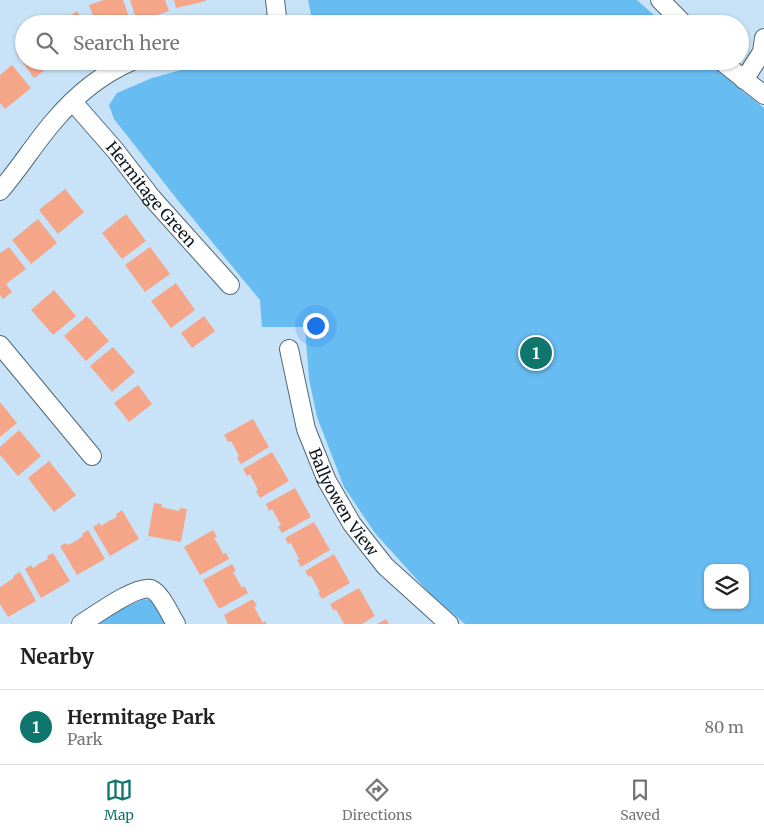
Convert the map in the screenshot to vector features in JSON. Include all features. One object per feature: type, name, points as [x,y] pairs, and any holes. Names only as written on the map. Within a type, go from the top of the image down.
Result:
[{"type":"street","points":[[660,0],[675,15]]},
{"type":"street","points":[[744,80],[762,52],[764,38]]},
{"type":"street","points":[[0,191],[54,120],[97,80],[115,70]]},
{"type":"street","points":[[732,70],[764,95]]},
{"type":"street","name":"Hermitage Green","points":[[73,102],[115,150],[152,198],[230,285]]},
{"type":"street","points":[[0,345],[92,456]]},
{"type":"street","name":"Ballyowen View","points":[[289,349],[306,430],[327,481],[352,524],[385,566],[449,624]]},
{"type":"street","points":[[81,624],[118,600],[142,589],[151,589],[159,595],[176,624]]},
{"type":"shaded area","points":[[308,0],[637,0],[654,15],[311,15]]},
{"type":"shaded area","points":[[181,70],[718,70],[764,108],[764,624],[465,624],[429,593],[375,533],[344,487],[317,417],[309,379],[305,327],[262,327],[260,300],[114,119],[109,105],[117,93],[152,78]]},
{"type":"shaded area","points":[[143,599],[152,600],[165,624],[99,624],[122,609]]},
{"type":"building","points":[[104,0],[123,0],[128,15],[93,15],[89,5]]},
{"type":"building","points":[[130,0],[165,0],[169,11],[157,15],[135,15]]},
{"type":"building","points":[[174,0],[206,0],[206,1],[176,8]]},
{"type":"building","points":[[77,11],[80,15],[71,15]]},
{"type":"building","points":[[12,65],[31,88],[5,109],[0,103],[0,75]]},
{"type":"building","points":[[28,70],[45,70],[34,78]]},
{"type":"building","points":[[65,189],[84,212],[58,234],[39,210]]},
{"type":"building","points":[[126,214],[146,241],[122,259],[102,233]]},
{"type":"building","points":[[38,219],[57,243],[31,264],[12,240]]},
{"type":"building","points":[[9,247],[26,269],[6,284],[12,292],[3,299],[0,295],[0,253]]},
{"type":"building","points":[[150,247],[170,274],[145,292],[125,265]]},
{"type":"building","points":[[176,283],[195,310],[171,328],[151,301]]},
{"type":"building","points":[[54,290],[76,316],[53,335],[31,310]]},
{"type":"building","points":[[87,316],[109,341],[86,361],[64,336]]},
{"type":"building","points":[[204,316],[215,331],[192,348],[181,333]]},
{"type":"building","points":[[113,347],[135,372],[112,392],[90,366]]},
{"type":"building","points":[[138,385],[152,404],[129,422],[114,403]]},
{"type":"building","points":[[0,402],[17,423],[0,437]]},
{"type":"building","points":[[253,419],[269,447],[241,464],[231,441],[228,442],[224,435]]},
{"type":"building","points":[[19,430],[41,456],[18,476],[0,455],[0,447]]},
{"type":"building","points":[[272,452],[289,481],[260,498],[250,474],[247,476],[243,469]]},
{"type":"building","points":[[49,461],[76,495],[54,512],[28,478]]},
{"type":"building","points":[[295,488],[311,517],[282,533],[278,527],[281,525],[272,509],[269,511],[266,504]]},
{"type":"building","points":[[154,503],[162,504],[161,507],[179,511],[180,508],[187,509],[181,542],[148,536]]},
{"type":"building","points":[[122,510],[139,539],[110,556],[93,527],[100,523],[101,526],[117,517],[116,514]]},
{"type":"building","points":[[314,522],[330,550],[301,567],[291,543],[288,544],[285,538]]},
{"type":"building","points":[[88,530],[105,559],[77,575],[60,546],[76,541]]},
{"type":"building","points":[[213,530],[217,537],[214,538],[223,554],[226,553],[229,559],[200,575],[184,547]]},
{"type":"building","points":[[53,553],[70,581],[41,598],[25,569],[31,565],[33,568],[48,559],[47,556]]},
{"type":"building","points":[[334,554],[350,583],[322,599],[311,576],[309,577],[305,571]]},
{"type":"building","points":[[232,564],[236,571],[233,572],[242,588],[244,586],[248,593],[219,609],[203,580]]},
{"type":"building","points":[[20,572],[36,601],[8,617],[0,604],[0,587]]},
{"type":"building","points":[[359,588],[375,616],[362,624],[344,624],[336,609],[334,611],[330,604]]},
{"type":"building","points":[[253,599],[257,606],[254,607],[263,623],[265,621],[267,624],[228,624],[224,615]]},
{"type":"building","points":[[386,619],[389,624],[377,624]]},
{"type":"place","name":"Hermitage Park","points":[[536,353]]}]
